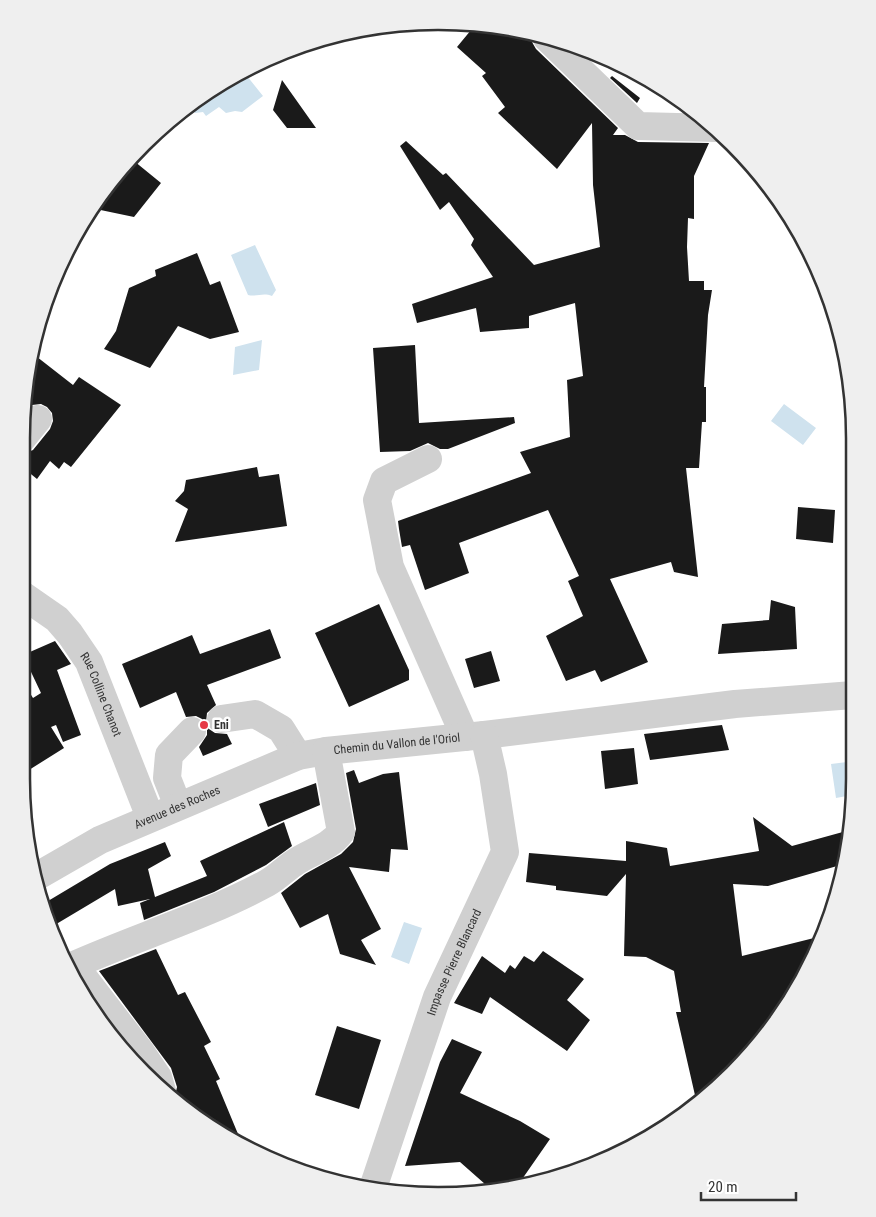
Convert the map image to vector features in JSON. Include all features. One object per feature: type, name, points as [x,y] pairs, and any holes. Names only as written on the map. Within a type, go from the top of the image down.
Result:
[{"type":"street","points":[[558,48],[638,126],[703,128]]},
{"type":"street","points":[[30,428],[38,419]]},
{"type":"street","name":"Impasse Pierre Blancard","points":[[375,1182],[437,997],[505,852],[496,793],[474,736],[390,567],[378,500],[384,481],[428,459]]},
{"type":"street","name":"Rue Colline Chanot","points":[[30,600],[57,619],[89,662],[150,817]]},
{"type":"street","name":"Chemin du Vallon de l'Oriol","points":[[75,965],[125,943],[150,936],[268,883],[298,860],[334,842],[341,832],[326,751],[474,736],[735,704],[846,696]]},
{"type":"street","points":[[221,719],[255,714],[281,729],[298,756]]},
{"type":"street","points":[[178,806],[167,778],[169,755],[192,731]]},
{"type":"street","name":"Avenue des Roches","points":[[41,874],[100,840],[150,817],[298,756],[326,751]]},
{"type":"street","name":"Chemin du Vallon de l'Oriol","points":[[82,977],[154,1071]]},
{"type":"water","points":[[248,77],[263,96],[242,112],[226,113],[219,107],[206,116],[203,112],[194,111],[211,99]]},
{"type":"water","points":[[255,245],[276,290],[272,296],[266,294],[248,295],[231,255]]},
{"type":"water","points":[[262,340],[259,370],[233,375],[235,347]]},
{"type":"water","points":[[784,404],[816,428],[803,445],[771,421]]},
{"type":"water","points":[[846,762],[845,796],[836,798],[831,764]]},
{"type":"water","points":[[404,922],[422,928],[409,964],[391,957]]},
{"type":"building","points":[[470,31],[491,33],[532,41],[536,49],[618,128],[613,135],[625,135],[638,142],[709,143],[694,176],[694,219],[688,218],[687,247],[689,281],[704,281],[704,290],[712,290],[708,315],[704,387],[706,387],[706,422],[702,422],[699,468],[686,468],[698,577],[674,572],[671,562],[610,579],[648,662],[601,682],[595,670],[566,681],[546,636],[583,616],[568,581],[579,576],[548,510],[459,543],[469,573],[425,590],[410,545],[402,547],[398,521],[531,473],[520,452],[570,437],[567,380],[583,376],[575,303],[529,316],[529,328],[480,332],[476,308],[417,323],[412,304],[493,277],[471,245],[474,239],[449,202],[440,210],[400,146],[406,141],[443,175],[446,173],[534,265],[600,247],[593,185],[592,123],[557,169],[498,113],[505,107],[482,76],[486,73],[457,47]]},
{"type":"building","points":[[612,76],[640,98],[637,103],[610,78]]},
{"type":"building","points":[[282,80],[316,128],[287,128],[273,110]]},
{"type":"building","points":[[137,163],[161,183],[134,217],[100,210]]},
{"type":"building","points":[[197,253],[210,285],[220,281],[239,332],[210,339],[178,326],[150,368],[104,349],[116,331],[129,288],[156,276],[155,270]]},
{"type":"building","points":[[415,345],[419,423],[514,417],[515,423],[448,449],[440,449],[428,443],[410,451],[380,452],[373,348]]},
{"type":"building","points":[[38,358],[73,385],[79,377],[121,405],[71,467],[64,462],[59,469],[50,461],[37,479],[30,473],[30,451],[50,429],[53,421],[52,413],[47,407],[41,404],[32,405],[33,385]]},
{"type":"building","points":[[257,467],[259,477],[279,474],[287,526],[175,542],[188,509],[175,501],[184,491],[186,480]]},
{"type":"building","points":[[798,507],[835,510],[833,543],[796,539]]},
{"type":"building","points":[[771,600],[795,607],[797,649],[718,654],[722,624],[769,620]]},
{"type":"building","points":[[379,604],[409,670],[409,680],[349,707],[315,633]]},
{"type":"building","points":[[270,629],[281,658],[207,685],[216,705],[207,713],[206,722],[209,729],[215,733],[227,734],[232,744],[203,756],[199,747],[207,735],[207,726],[202,719],[196,716],[186,717],[176,692],[140,708],[122,664],[192,635],[200,654]]},
{"type":"building","points":[[55,641],[71,664],[57,670],[81,735],[63,742],[56,725],[51,727],[64,748],[30,769],[30,693],[33,698],[41,693],[30,670],[30,652]]},
{"type":"building","points":[[491,651],[500,681],[474,688],[465,659]]},
{"type":"building","points":[[722,725],[729,750],[650,760],[644,734]]},
{"type":"building","points":[[634,748],[638,784],[605,789],[601,751]]},
{"type":"building","points":[[354,770],[359,783],[383,774],[399,772],[408,850],[391,849],[389,872],[349,867],[381,929],[361,940],[376,965],[340,954],[328,914],[300,928],[281,893],[305,874],[341,854],[353,842],[356,829],[346,773]]},
{"type":"building","points":[[316,783],[320,805],[268,827],[259,804]]},
{"type":"building","points":[[753,817],[792,846],[843,832],[836,866],[768,886],[733,884],[742,956],[814,938],[791,983],[762,1027],[745,1048],[695,1096],[676,1012],[681,1012],[674,971],[646,957],[624,956],[626,874],[607,896],[556,890],[556,886],[526,882],[529,853],[626,861],[626,841],[667,848],[670,866],[759,851]]},
{"type":"building","points":[[284,822],[292,846],[266,865],[214,892],[144,920],[140,903],[150,899],[118,906],[115,889],[57,924],[49,900],[110,864],[165,842],[171,856],[148,869],[155,897],[207,876],[200,861]]},
{"type":"building","points":[[156,949],[178,995],[185,992],[211,1042],[204,1046],[220,1079],[216,1081],[238,1134],[211,1118],[176,1092],[177,1087],[171,1068],[99,971]]},
{"type":"building","points":[[543,951],[584,979],[567,1000],[590,1020],[567,1051],[490,997],[482,1014],[454,1003],[482,956],[505,973],[510,965],[515,969],[524,956],[534,962]]},
{"type":"building","points":[[337,1026],[381,1040],[359,1109],[315,1095]]},
{"type":"building","points":[[452,1039],[482,1052],[460,1093],[520,1121],[550,1139],[523,1178],[485,1184],[460,1162],[405,1166],[440,1062]]},
{"type":"place","name":"Eni","points":[[204,725]]}]
